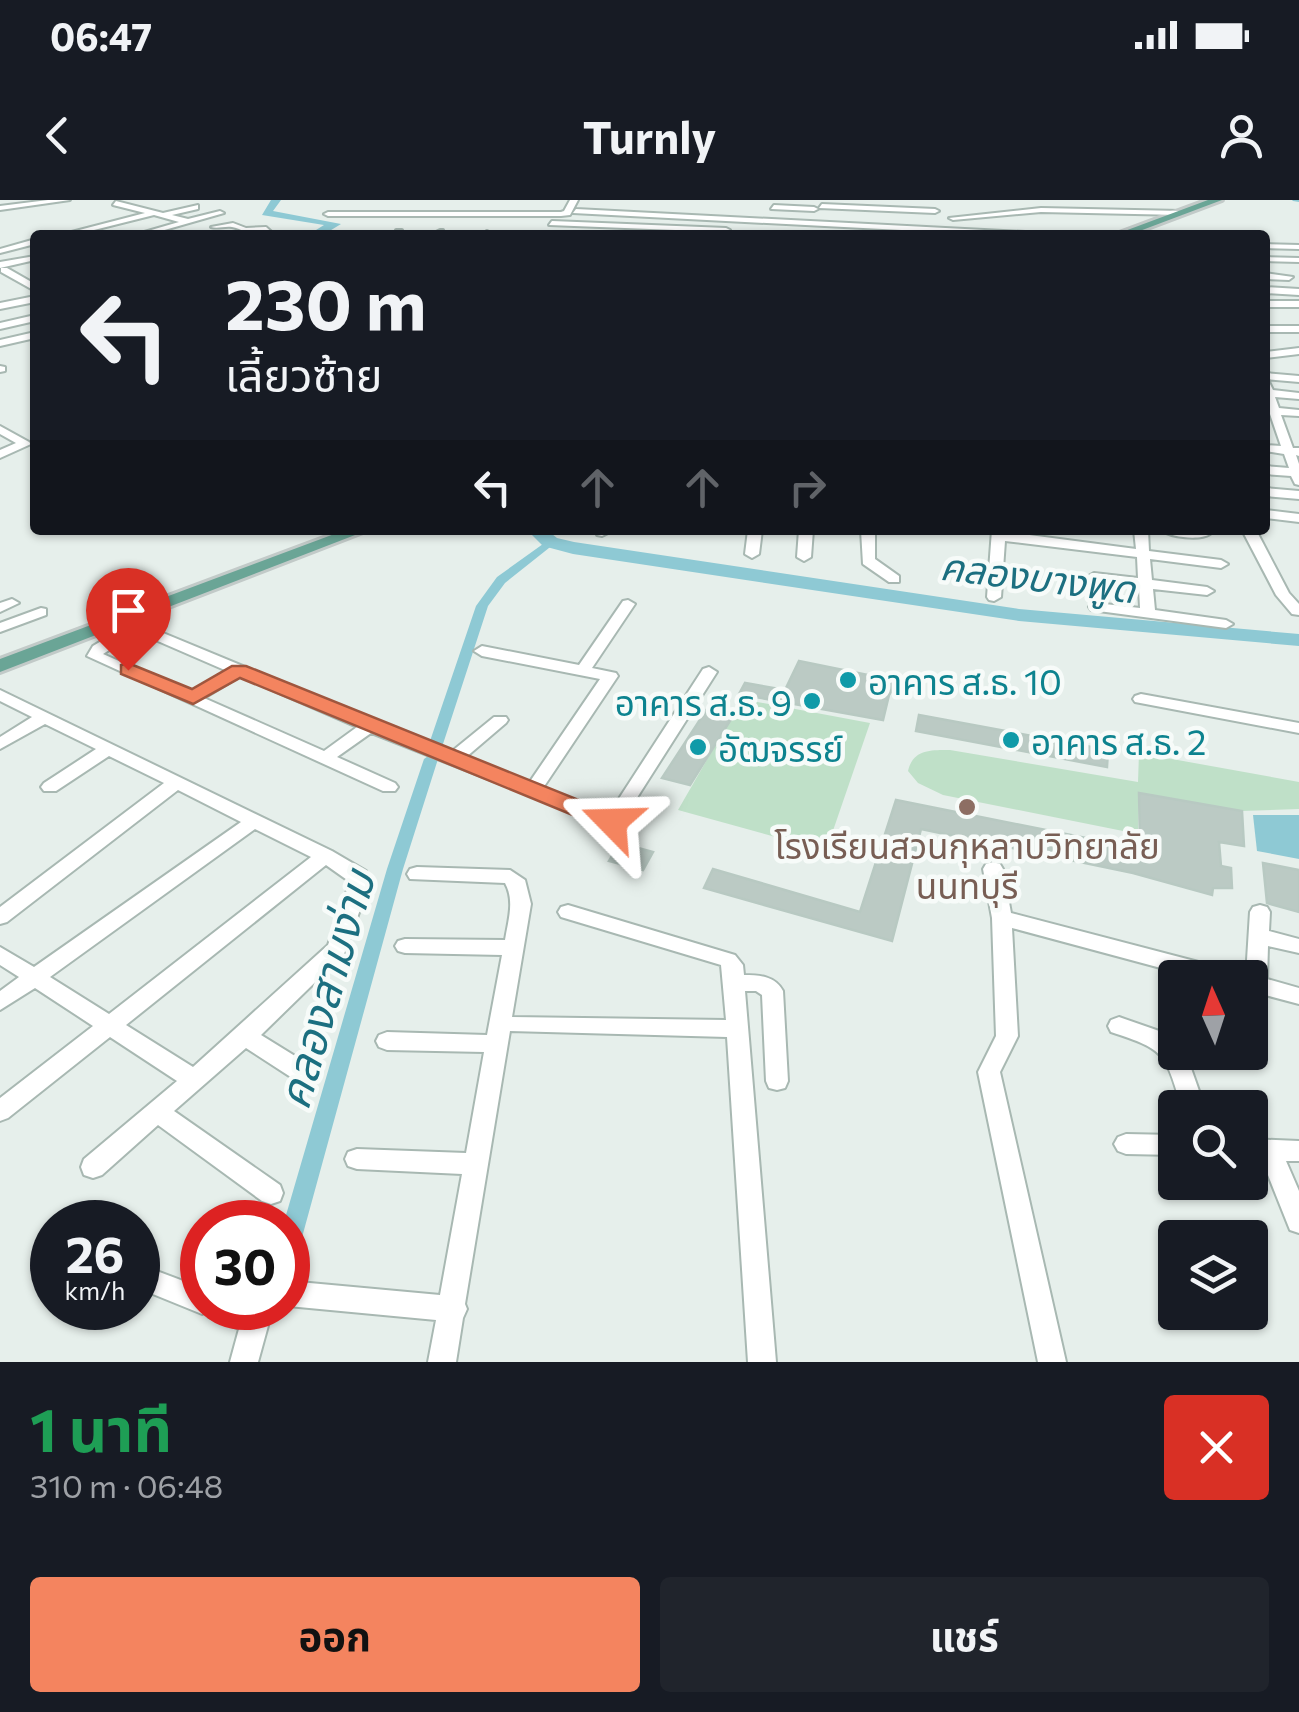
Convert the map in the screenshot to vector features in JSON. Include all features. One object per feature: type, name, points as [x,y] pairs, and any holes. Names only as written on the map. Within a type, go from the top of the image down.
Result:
[{"type":"main road","points":[[1150,230],[1233,200]]},
{"type":"main road","points":[[1133,230],[1211,202]]},
{"type":"main road","points":[[0,653],[315,535]]},
{"type":"main road","points":[[0,666],[129,623],[348,535]]},
{"type":"street","points":[[0,208],[66,200]]},
{"type":"street","points":[[522,214],[530,200]]},
{"type":"street","points":[[328,214],[566,214],[574,200]]},
{"type":"street","points":[[1099,200],[1211,202]]},
{"type":"street","points":[[116,203],[189,222]]},
{"type":"street","points":[[473,214],[483,203]]},
{"type":"street","points":[[435,205],[483,203]]},
{"type":"street","points":[[576,211],[693,216],[819,210],[857,209],[936,212],[819,210],[800,204],[755,206]]},
{"type":"street","points":[[164,215],[195,207]]},
{"type":"street","points":[[953,218],[1041,210],[1181,213]]},
{"type":"street","points":[[604,230],[610,211]]},
{"type":"street","points":[[872,217],[898,211],[1014,230]]},
{"type":"street","points":[[84,230],[153,212]]},
{"type":"street","points":[[646,230],[651,213]]},
{"type":"street","points":[[160,230],[220,214]]},
{"type":"street","points":[[688,230],[693,216]]},
{"type":"street","points":[[119,221],[147,230]]},
{"type":"street","points":[[552,223],[592,230]]},
{"type":"street","points":[[213,229],[233,225],[244,230]]},
{"type":"street","points":[[0,251],[30,243]]},
{"type":"street","points":[[1270,246],[1299,248]]},
{"type":"street","points":[[2,267],[30,259]]},
{"type":"street","points":[[1270,259],[1299,260]]},
{"type":"street","points":[[2,267],[30,285]]},
{"type":"street","points":[[1270,276],[1289,277]]},
{"type":"street","points":[[1270,290],[1299,292]]},
{"type":"street","points":[[2,304],[30,300]]},
{"type":"street","points":[[1270,304],[1299,304]]},
{"type":"street","points":[[0,326],[30,319]]},
{"type":"street","points":[[1270,329],[1299,329]]},
{"type":"street","points":[[0,343],[30,337]]},
{"type":"street","points":[[1270,354],[1299,351]]},
{"type":"street","points":[[1270,377],[1299,380]]},
{"type":"street","points":[[1270,391],[1299,396]]},
{"type":"street","points":[[1270,410],[1299,413]]},
{"type":"street","points":[[1270,412],[1294,451],[1298,476],[1270,471]]},
{"type":"street","points":[[0,429],[25,446],[0,454]]},
{"type":"street","points":[[1270,429],[1299,432]]},
{"type":"street","points":[[1270,492],[1299,495]]},
{"type":"street","points":[[1270,515],[1299,518]]},
{"type":"street","points":[[752,554],[755,535]]},
{"type":"street","points":[[804,556],[806,535]]},
{"type":"street","points":[[868,535],[868,561],[894,579]]},
{"type":"street","points":[[994,597],[1000,535]]},
{"type":"street","points":[[1014,535],[1221,564]]},
{"type":"street","points":[[1141,535],[1148,614]]},
{"type":"street","points":[[1251,535],[1283,595],[1297,610]]},
{"type":"street","points":[[1094,577],[1207,591]]},
{"type":"street","points":[[584,669],[628,604]]},
{"type":"street","points":[[1096,607],[1226,624]]},
{"type":"street","points":[[0,628],[41,612]]},
{"type":"street","points":[[390,787],[95,656],[98,649],[129,623],[369,726],[612,822],[709,672]]},
{"type":"street","points":[[482,651],[605,673],[610,680],[533,790]]},
{"type":"street","points":[[193,698],[239,670]]},
{"type":"street","points":[[0,695],[359,876],[336,949],[245,1036],[93,1167]]},
{"type":"street","points":[[1140,699],[1299,728]]},
{"type":"street","points":[[0,744],[43,718]]},
{"type":"street","points":[[453,759],[500,720]]},
{"type":"street","points":[[325,758],[369,726]]},
{"type":"street","points":[[50,786],[107,750]]},
{"type":"street","points":[[0,917],[176,783]]},
{"type":"street","points":[[0,1002],[254,821]]},
{"type":"street","points":[[0,1111],[325,856]]},
{"type":"street","points":[[993,869],[1002,918],[1008,1036],[989,1072],[1052,1362]]},
{"type":"street","points":[[417,874],[515,880],[521,904],[442,1362]]},
{"type":"street","points":[[568,912],[728,960],[735,982],[762,1362]]},
{"type":"street","points":[[1256,960],[1260,912]]},
{"type":"street","points":[[1002,918],[1161,960]]},
{"type":"street","points":[[1258,936],[1299,946]]},
{"type":"street","points":[[405,946],[514,948]]},
{"type":"street","points":[[0,955],[193,1080]]},
{"type":"street","points":[[735,982],[760,984],[772,992],[778,1081]]},
{"type":"street","points":[[1268,988],[1299,996]]},
{"type":"street","points":[[516,1024],[736,1029]]},
{"type":"street","points":[[1119,1026],[1154,1036],[1172,1047],[1188,1090]]},
{"type":"street","points":[[245,1036],[308,1076]]},
{"type":"street","points":[[387,1041],[497,1044]]},
{"type":"street","points":[[156,1111],[271,1193]]},
{"type":"street","points":[[1126,1144],[1158,1145]]},
{"type":"street","points":[[1268,1150],[1299,1151]]},
{"type":"street","points":[[358,1159],[478,1164]]},
{"type":"street","points":[[1268,1165],[1299,1222]]},
{"type":"street","points":[[310,1296],[454,1308]]},
{"type":"street","points":[[244,1362],[254,1330]]},
{"type":"green space","points":[[742,699],[870,723],[826,851],[678,810]]},
{"type":"green space","points":[[950,750],[1138,782],[1139,753],[1299,782],[1299,809],[1242,811],[1139,793],[1138,834],[943,795],[918,783],[908,771],[918,755]]},
{"type":"water","points":[[1253,815],[1299,815],[1299,859],[1257,851]]},
{"type":"building","points":[[799,661],[898,681],[889,695],[883,720],[739,694],[745,683],[785,690]]},
{"type":"building","name":"อัฒจรรย์","points":[[707,709],[733,716],[690,785],[662,778]]},
{"type":"building","name":"อาคาร ส.ธ. 2","points":[[919,715],[1108,750],[1107,767],[916,731]]},
{"type":"building","points":[[1139,793],[1242,811],[1244,846],[1219,842],[1221,866],[1231,868],[1232,888],[1213,888],[1212,895],[1133,873],[921,829],[892,941],[704,888],[713,869],[860,912],[896,800],[1121,845],[1123,840],[1140,840]]},
{"type":"building","points":[[620,843],[653,852],[643,870],[609,861]]},
{"type":"building","points":[[1263,863],[1299,870],[1299,912],[1267,903]]},
{"type":"waterway","name":"คลองบางพูด","points":[[276,200],[266,213],[336,224],[324,230]]},
{"type":"waterway","name":"คลองบางพูด","points":[[542,535],[550,542],[573,548],[1019,615],[1299,640]]},
{"type":"waterway","name":"คลองสามง่าม","points":[[436,744],[482,606],[501,580],[550,542]]},
{"type":"waterway","name":"คลองสามง่าม","points":[[302,1200],[395,869],[431,759]]},
{"type":"place","name":"อาคาร ส.ธ. 10","points":[[848,680]]},
{"type":"place","name":"อาคาร ส.ธ. 9","points":[[812,701]]},
{"type":"place","name":"อาคาร ส.ธ. 2","points":[[1011,740]]},
{"type":"place","name":"อัฒจรรย์","points":[[698,747]]},
{"type":"place","name":"โรงเรียนสวนกุหลาบวิทยาลัย นนทบุรี","points":[[967,807]]},
{"type":"route","points":[[128,670],[193,698],[239,670],[612,822]]}]
